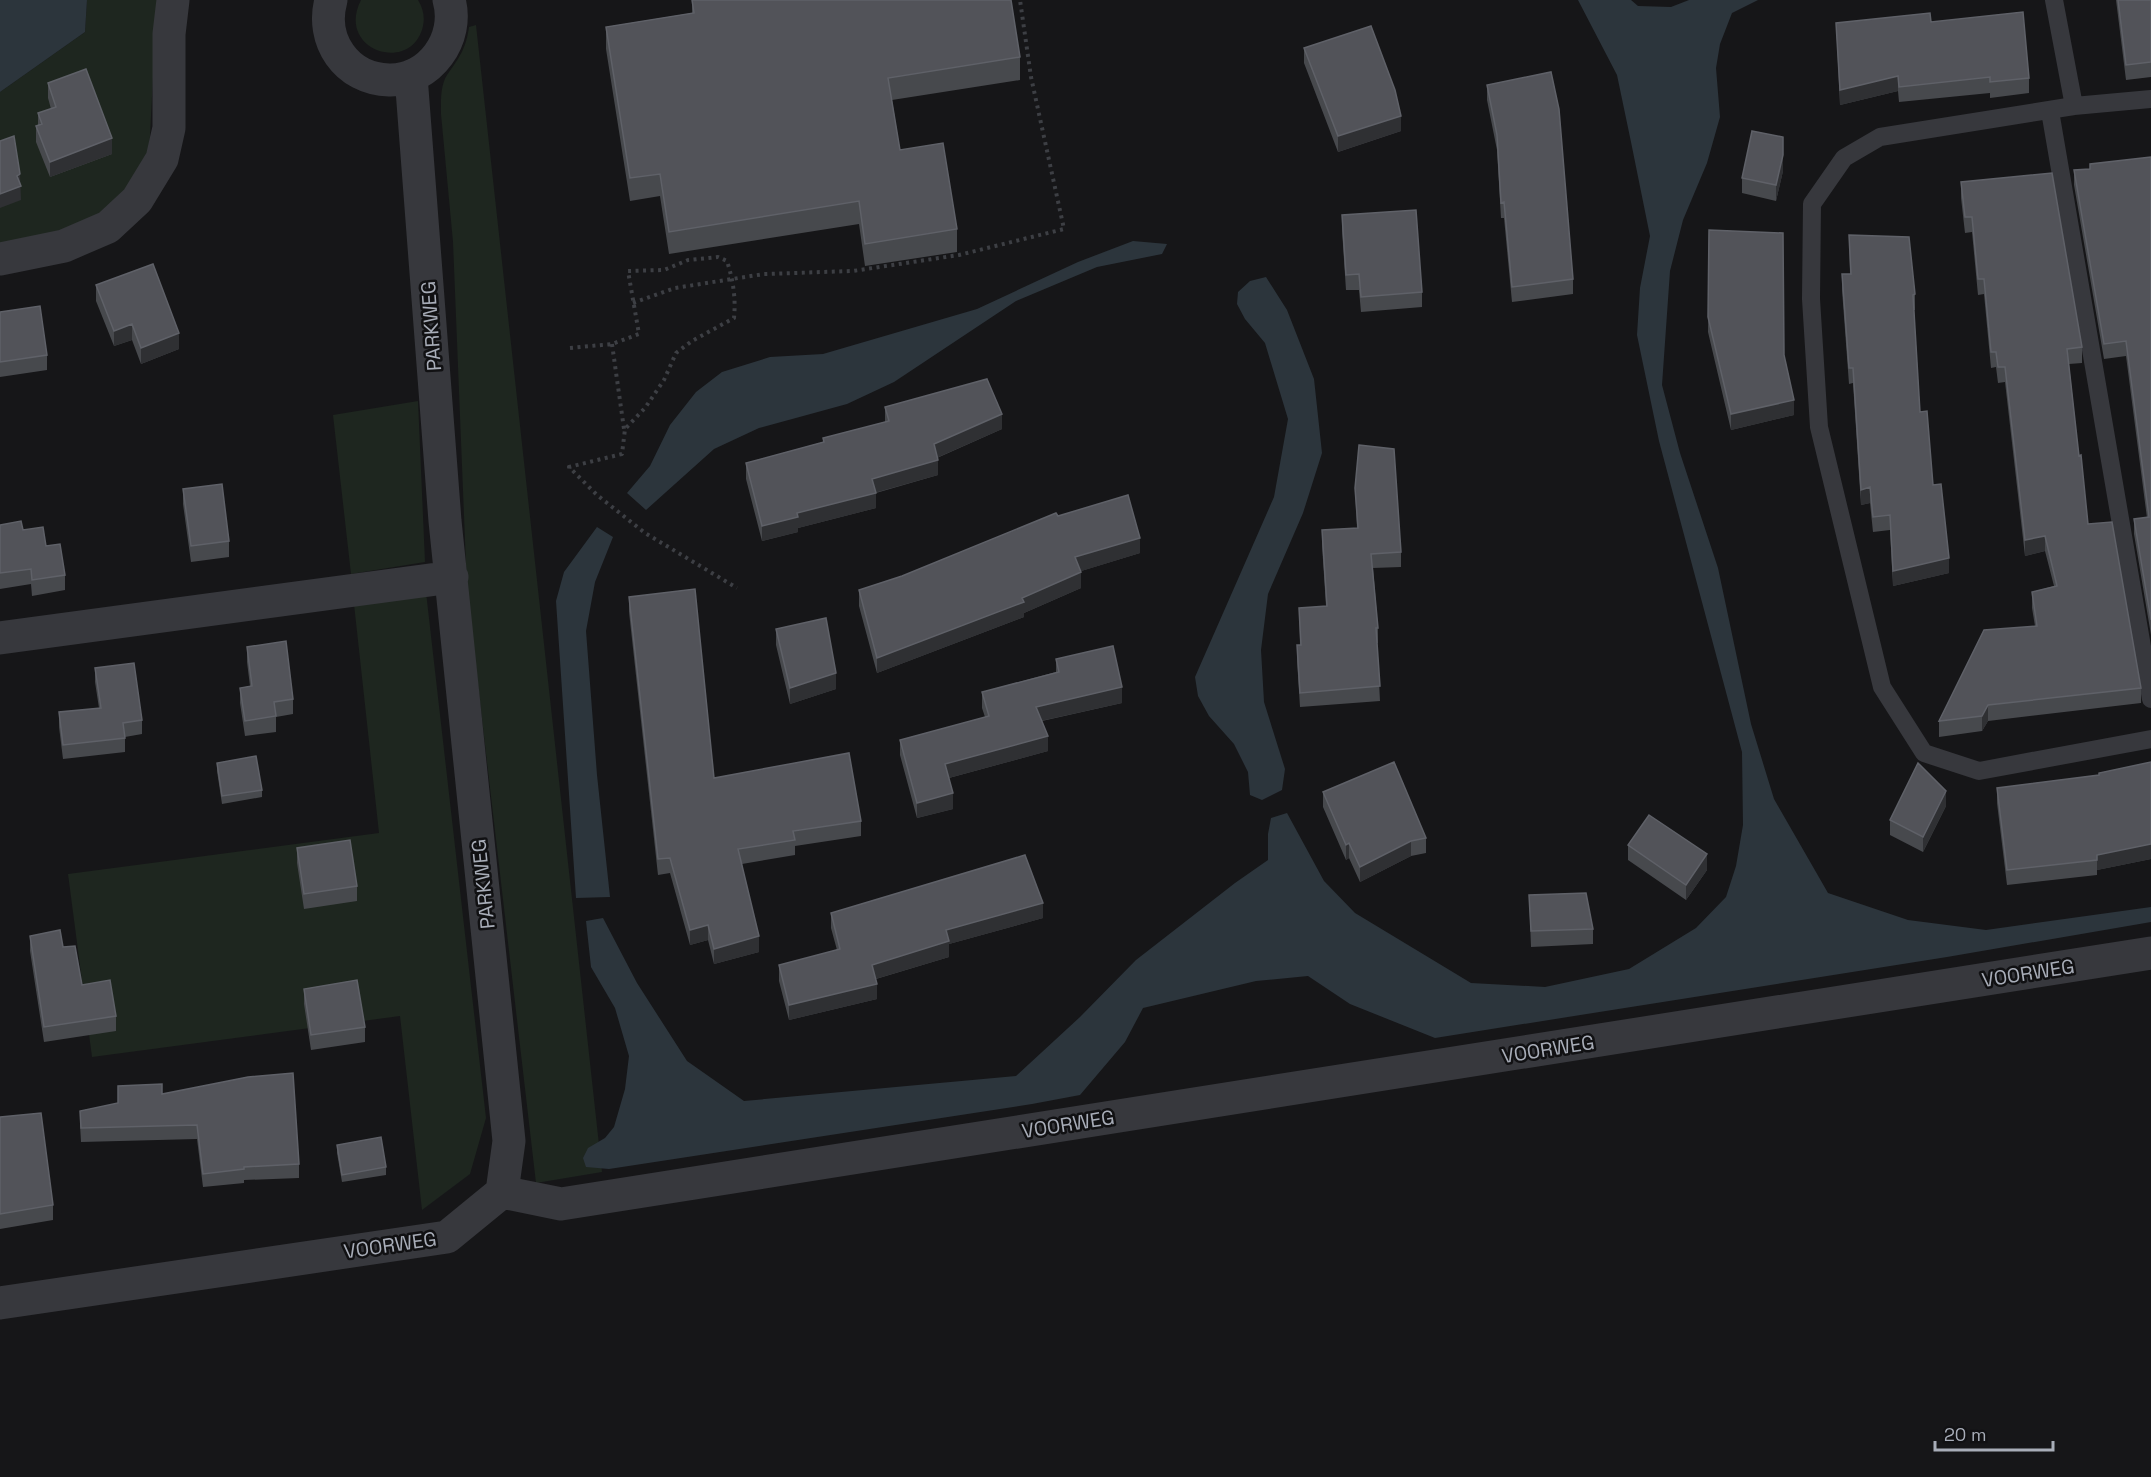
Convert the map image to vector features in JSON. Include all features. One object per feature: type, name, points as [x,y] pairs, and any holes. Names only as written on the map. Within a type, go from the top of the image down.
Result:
[{"type":"street","points":[[0,259],[64,246],[108,227],[137,200],[162,159],[169,128],[169,34],[173,0]]},
{"type":"street","points":[[331,0],[328,12],[329,33],[337,52],[352,67],[371,77],[391,80],[411,76],[427,67],[440,54],[448,38],[454,1]]},
{"type":"street","name":"PARKWEG","points":[[411,76],[445,521],[509,1141],[502,1192]]},
{"type":"street","points":[[0,638],[452,577]]},
{"type":"street","name":"VOORWEG","points":[[0,1303],[447,1237],[502,1192],[561,1204],[2151,953]]},
{"type":"lane","points":[[2054,0],[2074,106]]},
{"type":"lane","points":[[2151,99],[2074,106],[1880,137],[1844,159],[1812,204],[1811,299],[1819,427],[1882,687],[1923,753],[1979,771],[2151,739]]},
{"type":"lane","points":[[2050,111],[2151,699]]},
{"type":"path","points":[[633,303],[675,288],[764,274],[853,271],[959,255],[1064,229],[1031,77],[1020,0]]},
{"type":"path","points":[[570,348],[612,344],[639,334],[628,272],[664,270],[688,260],[718,257],[728,261],[736,304],[734,318],[692,341],[676,353],[664,380],[645,408],[624,429]]},
{"type":"path","points":[[612,344],[624,429],[622,454],[569,467],[597,495],[645,533],[737,588]]},
{"type":"shaded area","points":[[0,0],[87,0],[85,32],[0,92]]},
{"type":"shaded area","points":[[87,0],[157,0],[149,155],[146,170],[112,207],[67,230],[0,245],[0,92],[85,32]]},
{"type":"shaded area","points":[[361,0],[418,0],[424,19],[416,41],[405,50],[392,53],[378,51],[366,44],[358,32],[356,18]]},
{"type":"shaded area","points":[[1578,0],[1631,0],[1638,6],[1671,7],[1689,0],[1758,0],[1732,13],[1720,44],[1716,68],[1720,117],[1707,163],[1683,220],[1670,271],[1662,385],[1680,453],[1718,568],[1751,724],[1774,799],[1828,893],[1908,920],[1986,930],[2151,907],[2151,922],[1947,957],[1435,1038],[1350,1004],[1308,976],[1256,981],[1143,1008],[1125,1042],[1080,1095],[609,1169],[586,1167],[583,1158],[588,1148],[605,1138],[614,1127],[625,1089],[629,1056],[615,1008],[591,967],[586,921],[603,918],[637,983],[687,1061],[744,1101],[1016,1076],[1080,1017],[1136,960],[1268,860],[1268,834],[1271,818],[1287,813],[1324,881],[1355,913],[1471,983],[1545,987],[1629,969],[1696,928],[1726,897],[1736,866],[1743,825],[1742,752],[1659,441],[1637,335],[1640,288],[1650,236],[1617,75]]},
{"type":"shaded area","points":[[476,25],[602,1172],[536,1183],[467,590],[453,242],[441,114],[443,84],[461,53],[469,27]]},
{"type":"shaded area","points":[[1133,241],[1167,244],[1162,254],[1097,267],[1016,301],[894,382],[847,404],[759,428],[714,449],[646,510],[627,493],[650,466],[670,425],[696,392],[722,372],[770,357],[823,354],[977,309],[1078,262]]},
{"type":"shaded area","points":[[1266,277],[1287,310],[1314,379],[1322,453],[1303,513],[1268,594],[1261,650],[1264,702],[1285,769],[1282,790],[1262,800],[1250,795],[1248,772],[1234,744],[1209,716],[1198,696],[1195,677],[1274,497],[1288,419],[1265,343],[1245,319],[1237,304],[1238,292],[1250,281]]},
{"type":"shaded area","points":[[418,401],[425,562],[351,574],[333,415]]},
{"type":"shaded area","points":[[597,527],[613,537],[595,582],[586,631],[597,775],[610,897],[576,898],[556,601],[564,572]]},
{"type":"shaded area","points":[[426,592],[486,1118],[470,1174],[422,1210],[400,1016],[92,1057],[68,874],[379,833],[354,604]]},
{"type":"building","points":[[692,0],[1011,0],[1020,57],[888,78],[900,150],[943,143],[957,229],[865,244],[859,201],[669,232],[660,174],[630,178],[606,27],[694,13]]},
{"type":"building","points":[[2118,0],[2151,0],[2151,62],[2126,65]]},
{"type":"building","points":[[2023,12],[2029,78],[1990,82],[1990,77],[1899,87],[1898,76],[1840,90],[1836,23],[1930,13],[1931,22]]},
{"type":"building","points":[[1371,26],[1395,90],[1401,116],[1338,136],[1304,48]]},
{"type":"building","points":[[86,69],[112,138],[50,162],[36,126],[42,124],[38,113],[56,107],[48,83]]},
{"type":"building","points":[[1551,72],[1559,109],[1573,279],[1512,287],[1504,202],[1501,203],[1497,135],[1487,85]]},
{"type":"building","points":[[1752,131],[1783,137],[1783,155],[1776,185],[1742,178]]},
{"type":"building","points":[[14,136],[20,174],[17,176],[21,186],[0,194],[0,141]]},
{"type":"building","points":[[2151,157],[2151,620],[2134,519],[2149,517],[2126,341],[2104,344],[2074,170],[2090,169],[2090,164]]},
{"type":"building","points":[[2052,173],[2082,347],[2067,349],[2088,524],[2112,522],[2141,688],[1988,705],[1982,716],[1939,721],[1984,630],[2037,626],[2032,592],[2057,586],[2045,536],[2025,540],[2005,367],[1998,367],[1996,352],[1991,352],[1984,279],[1978,279],[1972,217],[1965,217],[1961,182]]},
{"type":"building","points":[[1416,210],[1422,292],[1361,297],[1359,274],[1346,275],[1342,215]]},
{"type":"building","points":[[1709,230],[1783,233],[1784,355],[1794,400],[1731,414],[1708,317]]},
{"type":"building","points":[[1849,235],[1909,237],[1915,294],[1913,295],[1920,412],[1927,411],[1933,485],[1941,484],[1949,558],[1893,571],[1890,515],[1873,517],[1870,487],[1861,490],[1853,368],[1849,368],[1842,274],[1851,274]]},
{"type":"building","points":[[153,264],[179,333],[141,348],[132,324],[114,331],[96,285]]},
{"type":"building","points":[[40,306],[47,355],[0,362],[0,312]]},
{"type":"building","points":[[987,379],[1002,414],[934,444],[938,460],[872,479],[876,493],[797,513],[798,517],[762,526],[746,463],[824,442],[823,438],[889,421],[885,407]]},
{"type":"building","points":[[1359,445],[1394,449],[1401,552],[1371,554],[1378,628],[1376,628],[1380,686],[1300,693],[1297,645],[1301,645],[1299,608],[1327,606],[1322,530],[1358,528],[1355,488]]},
{"type":"building","points":[[222,484],[229,541],[191,546],[183,489]]},
{"type":"building","points":[[1128,495],[1140,538],[1075,557],[1081,572],[1022,598],[1024,602],[877,658],[859,590],[902,576],[1056,513],[1058,516]]},
{"type":"building","points":[[21,521],[23,530],[43,527],[46,546],[60,544],[65,575],[32,580],[31,569],[0,573],[0,525]]},
{"type":"building","points":[[695,589],[714,778],[849,753],[861,821],[793,831],[795,840],[738,849],[759,936],[714,949],[708,925],[690,930],[670,858],[658,859],[629,597]]},
{"type":"building","points":[[826,618],[836,673],[790,688],[776,629]]},
{"type":"building","points":[[286,641],[293,699],[274,702],[276,716],[245,721],[240,688],[252,686],[247,647]]},
{"type":"building","points":[[1113,646],[1122,687],[1036,707],[1048,736],[945,764],[953,793],[917,803],[900,740],[989,716],[982,692],[1059,672],[1056,659]]},
{"type":"building","points":[[134,663],[142,720],[123,723],[125,738],[63,745],[59,712],[101,708],[95,668]]},
{"type":"building","points":[[256,756],[262,790],[222,796],[217,763]]},
{"type":"building","points":[[1394,762],[1426,838],[1411,841],[1360,867],[1349,843],[1346,845],[1323,792]]},
{"type":"building","points":[[2151,762],[2151,844],[2097,855],[2097,860],[2007,870],[1997,788],[2099,775],[2099,773]]},
{"type":"building","points":[[1918,763],[1946,791],[1923,837],[1890,820]]},
{"type":"building","points":[[1649,815],[1707,854],[1686,885],[1628,845]]},
{"type":"building","points":[[350,840],[357,886],[304,894],[297,848]]},
{"type":"building","points":[[1025,855],[1043,903],[946,930],[949,941],[872,965],[877,984],[789,1005],[779,965],[840,949],[831,913]]},
{"type":"building","points":[[1586,893],[1593,929],[1531,931],[1529,895]]},
{"type":"building","points":[[60,930],[63,947],[75,946],[82,985],[110,980],[116,1016],[44,1027],[30,936]]},
{"type":"building","points":[[357,980],[365,1027],[311,1035],[304,989]]},
{"type":"building","points":[[293,1073],[299,1164],[244,1167],[244,1169],[203,1174],[197,1125],[81,1128],[80,1111],[118,1103],[118,1086],[162,1084],[162,1094],[248,1077]]},
{"type":"building","points":[[41,1113],[53,1205],[0,1214],[0,1117]]},
{"type":"building","points":[[381,1137],[386,1167],[342,1175],[337,1145]]}]
